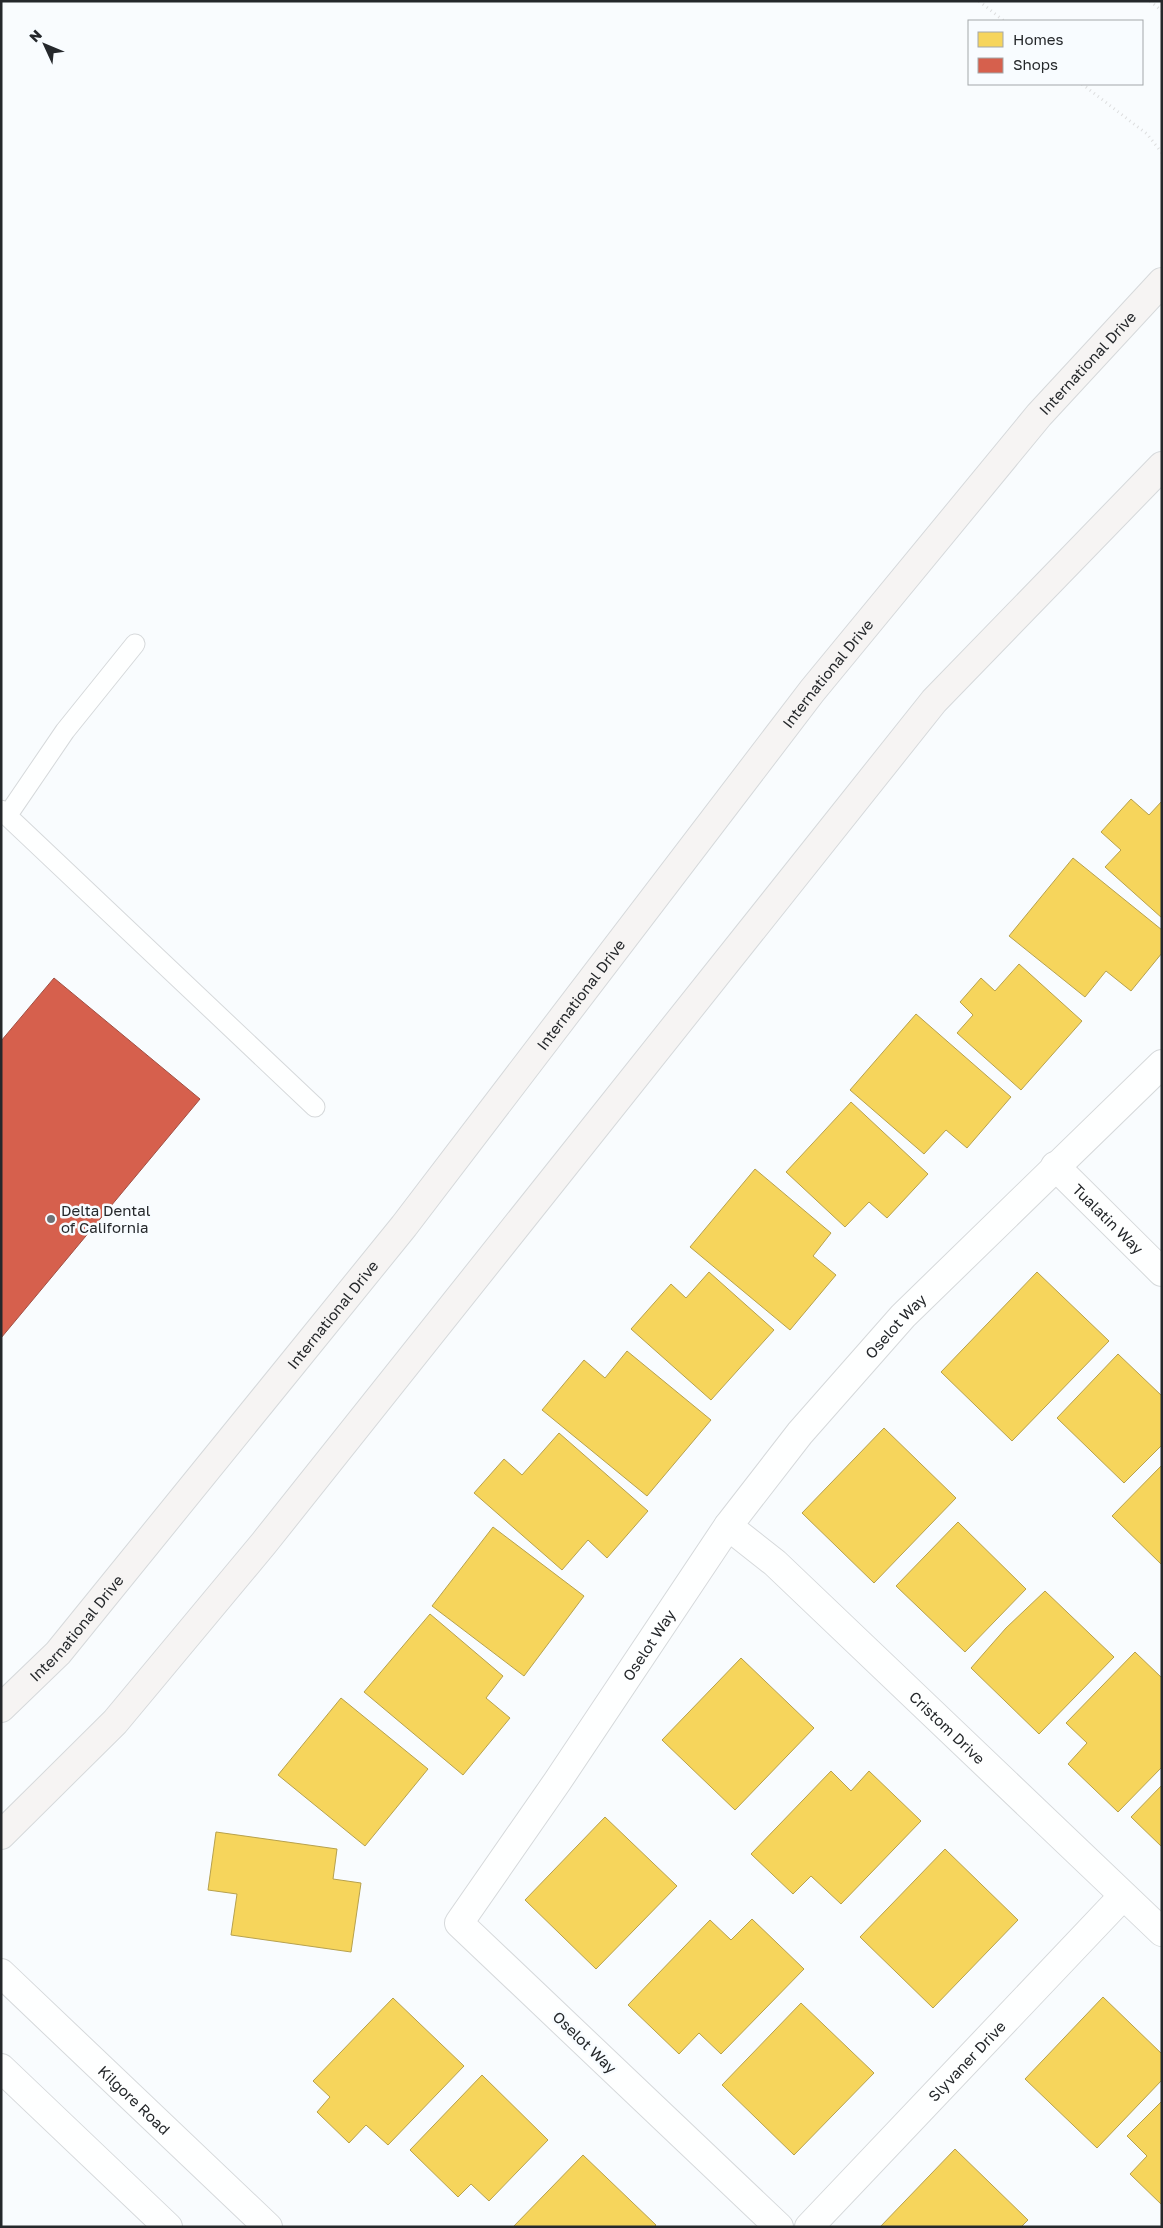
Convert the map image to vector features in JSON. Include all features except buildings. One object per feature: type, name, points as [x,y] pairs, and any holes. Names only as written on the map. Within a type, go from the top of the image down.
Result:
[{"type":"main road","name":"International Drive","points":[[1,1708],[58,1653],[404,1226],[812,691],[1039,415],[1162,282]]},
{"type":"main road","points":[[1,1836],[115,1722],[264,1544],[934,701],[1162,466]]},
{"type":"street","name":"Oselot Way","points":[[779,2227],[459,1923],[557,1782],[728,1526],[800,1433],[903,1316],[1055,1166],[1162,1064]]},
{"type":"street","name":"Tualatin Way","points":[[1055,1166],[1162,1272]]},
{"type":"street","name":"Cristom Drive","points":[[728,1526],[775,1563],[1162,1932]]},
{"type":"street","name":"Slyvaner Drive","points":[[809,2227],[1123,1896]]},
{"type":"street","name":"Kilgore Road","points":[[1,1973],[268,2227]]},
{"type":"street","points":[[1,2068],[168,2227]]},
{"type":"lane","points":[[135,644],[65,730],[4,813],[315,1107]]},
{"type":"path","points":[[979,1],[1003,20]]},
{"type":"path","points":[[1150,1],[1162,11]]},
{"type":"path","points":[[1083,85],[1147,134],[1162,154]]},
{"type":"place","name":"Delta Dental of California","points":[[51,1219]]}]
